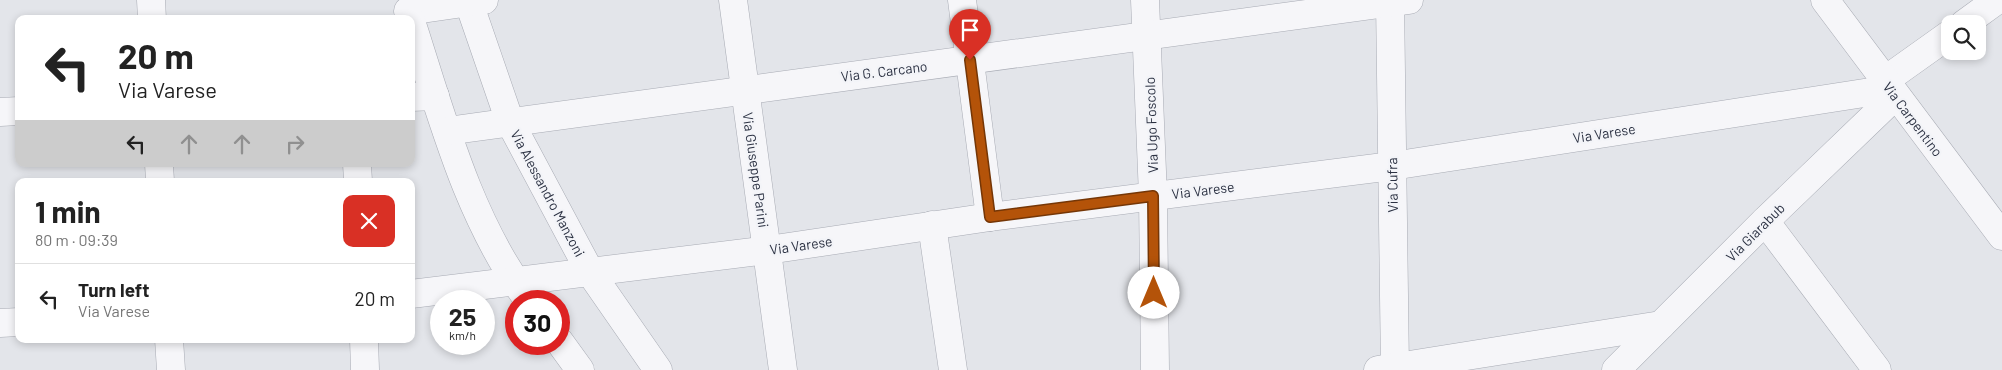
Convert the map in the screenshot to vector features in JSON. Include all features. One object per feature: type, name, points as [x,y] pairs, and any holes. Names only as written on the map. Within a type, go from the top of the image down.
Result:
[{"type":"street","points":[[150,0],[152,15]]},
{"type":"street","name":"Via Giuseppe Parini","points":[[733,0],[783,370]]},
{"type":"street","points":[[962,0],[990,217]]},
{"type":"street","name":"Via Ugo Foscolo","points":[[1145,0],[1153,196],[1154,370]]},
{"type":"street","name":"Via Carpentino","points":[[1825,0],[2002,236]]},
{"type":"street","points":[[1976,15],[1997,0]]},
{"type":"street","points":[[409,13],[473,1]]},
{"type":"street","name":"Via Alessandro Manzoni","points":[[473,1],[510,122],[590,272],[658,370]]},
{"type":"street","name":"Via G. Carcano","points":[[447,131],[744,89],[1147,37],[1397,1]]},
{"type":"street","name":"Via Cufra","points":[[1389,369],[1397,1]]},
{"type":"street","name":"Via Varese","points":[[526,290],[590,272],[768,250],[990,217],[1392,166],[1890,88],[1941,42]]},
{"type":"street","points":[[415,49],[423,96],[447,131],[474,208],[521,290]]},
{"type":"street","name":"Via Giarabub","points":[[1616,370],[1765,221],[1890,88]]},
{"type":"street","points":[[0,112],[15,111]]},
{"type":"street","points":[[1765,221],[1877,370]]},
{"type":"street","points":[[932,226],[953,370]]},
{"type":"street","name":"Via Varese","points":[[415,294],[505,291]]},
{"type":"street","points":[[0,323],[15,322]]},
{"type":"street","points":[[1389,369],[1661,325]]},
{"type":"street","points":[[169,343],[171,370]]},
{"type":"street","points":[[364,343],[365,370]]},
{"type":"street","points":[[569,355],[580,370]]},
{"type":"route","points":[[970,60],[990,217],[1153,196],[1154,293]]}]
